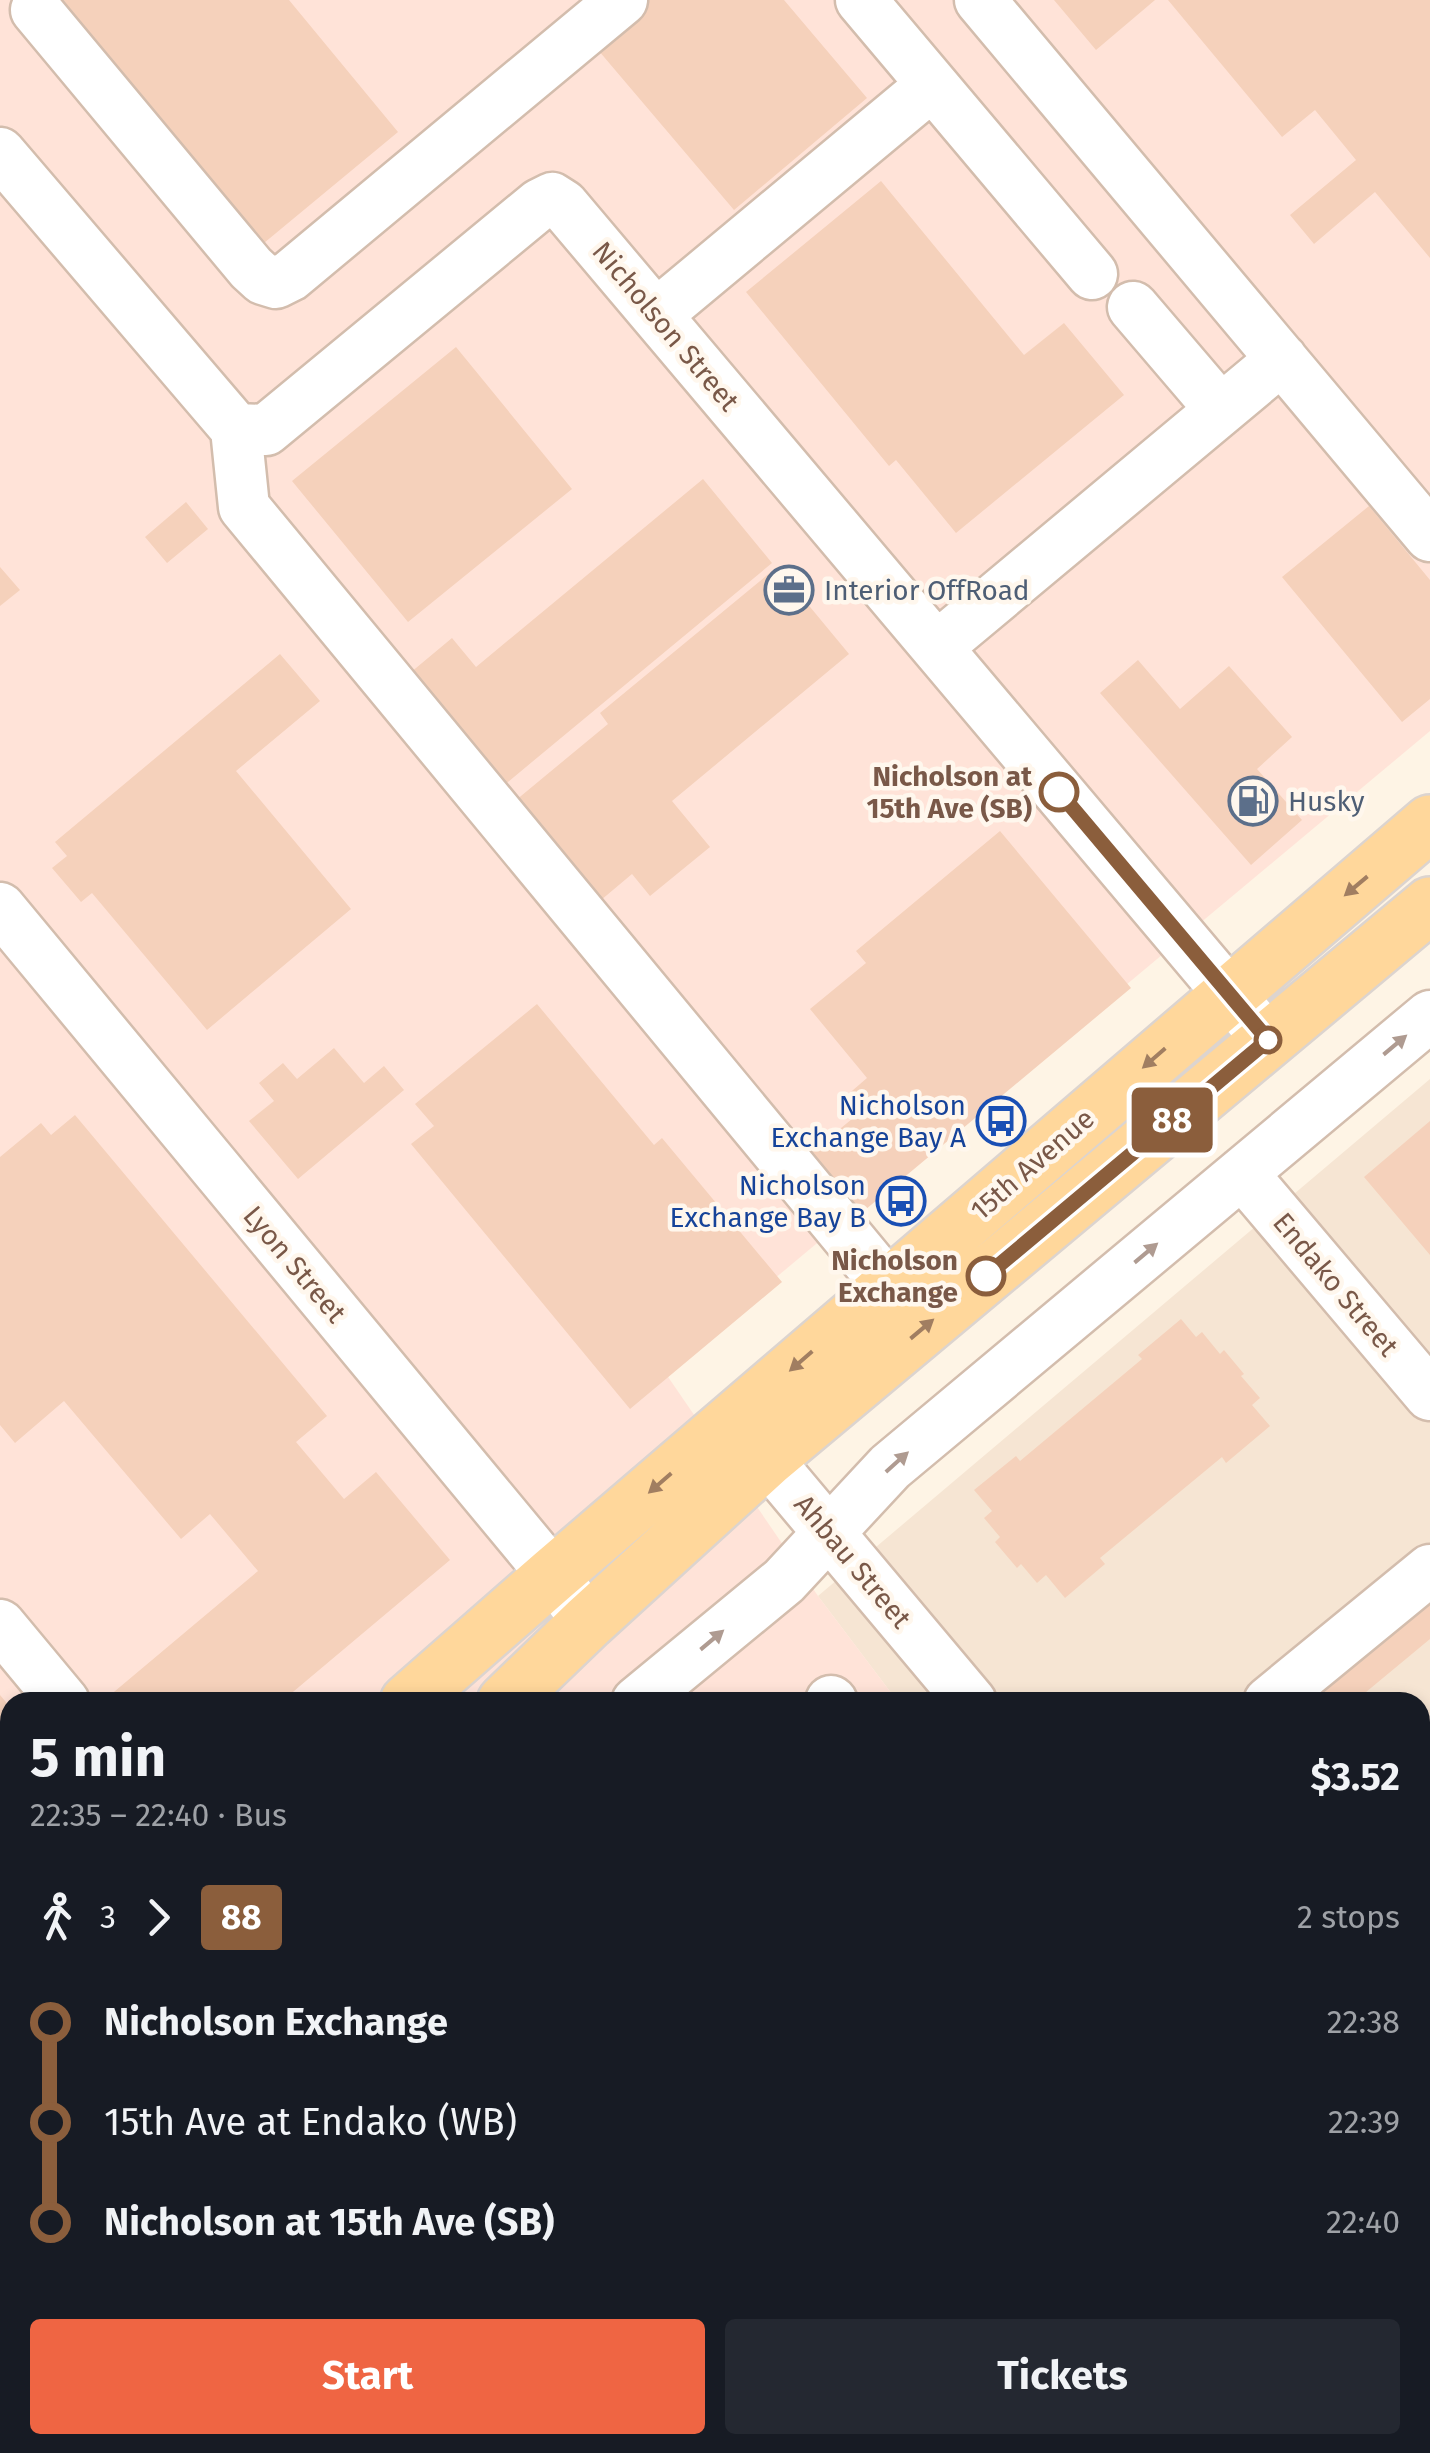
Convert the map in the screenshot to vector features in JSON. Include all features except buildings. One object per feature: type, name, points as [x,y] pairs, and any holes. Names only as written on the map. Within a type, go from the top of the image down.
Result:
[{"type":"main road","name":"15th Avenue","points":[[515,1692],[588,1622],[889,1286],[1430,823]]},
{"type":"main road","name":"15th Avenue","points":[[419,1692],[552,1575],[750,1439],[1268,1040],[1430,905]]},
{"type":"street","points":[[36,10],[251,268],[276,284],[622,0]]},
{"type":"street","points":[[861,0],[1092,274]]},
{"type":"street","points":[[980,0],[1430,536]]},
{"type":"street","points":[[657,314],[932,85]]},
{"type":"street","points":[[0,153],[236,429],[244,506],[889,1286]]},
{"type":"street","name":"Nicholson Street","points":[[236,429],[266,430],[552,198],[563,205],[657,314],[1268,1040]]},
{"type":"street","points":[[1133,307],[1222,410]]},
{"type":"street","points":[[937,646],[1282,359]]},
{"type":"street","name":"Lyon Street","points":[[0,908],[588,1622]]},
{"type":"street","points":[[649,1692],[784,1580],[890,1467],[1430,1016]]},
{"type":"street","name":"Endako Street","points":[[1242,1173],[1430,1395]]},
{"type":"street","name":"Ahbau Street","points":[[750,1439],[964,1692]]},
{"type":"street","points":[[1280,1692],[1430,1570]]},
{"type":"street","points":[[0,1625],[56,1692]]},
{"type":"shaded area","points":[[0,0],[1430,0],[1430,731],[664,1371],[818,1596],[890,1692],[0,1692]]},
{"type":"shaded area","points":[[1430,1079],[1430,1692],[890,1692],[818,1596]]},
{"type":"bus line","name":"88","points":[[986,1276],[1268,1040],[1059,792]]},
{"type":"place","name":"Interior OffRoad","points":[[789,590]]},
{"type":"place","name":"Nicholson at 15th Ave (SB)","points":[[1059,792]]},
{"type":"place","name":"Husky","points":[[1253,801]]},
{"type":"place","name":"Nicholson Exchange Bay A","points":[[1001,1121]]},
{"type":"place","name":"Nicholson Exchange Bay B","points":[[901,1201]]},
{"type":"place","name":"Nicholson Exchange","points":[[986,1276]]}]
